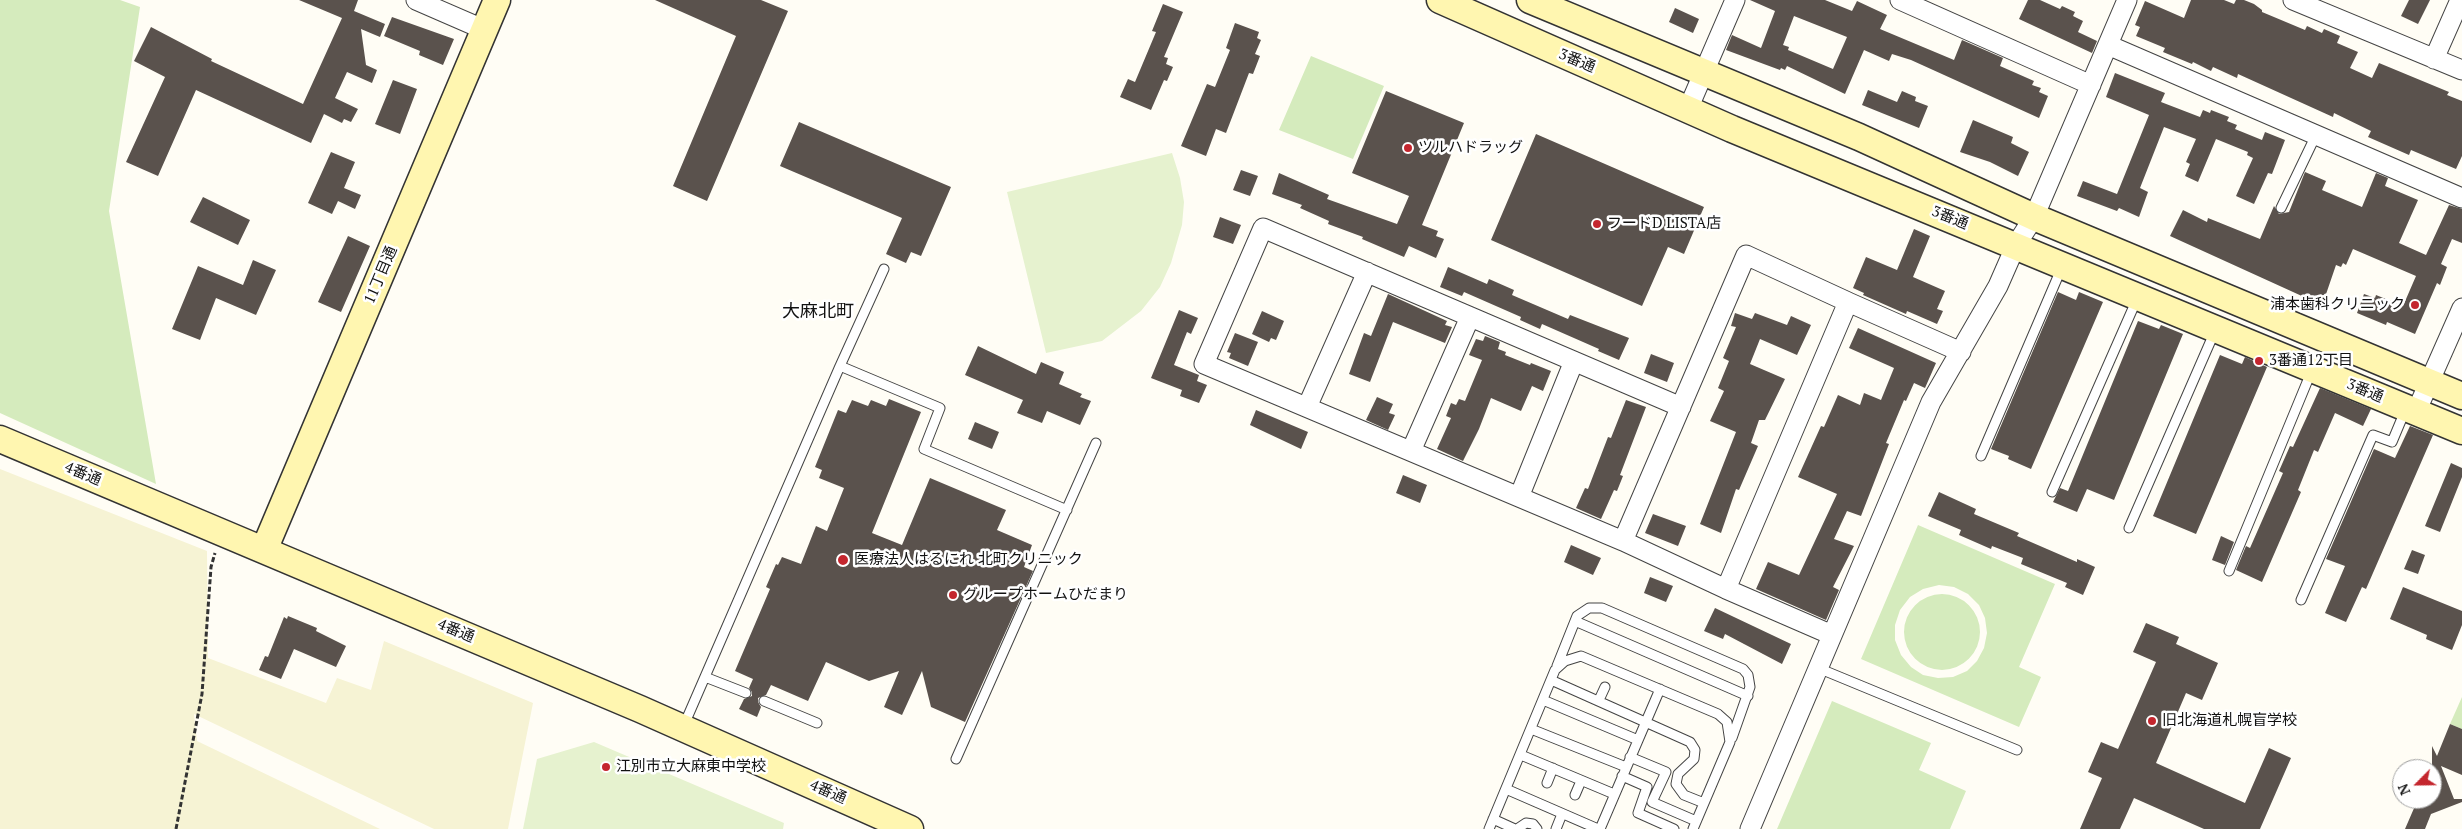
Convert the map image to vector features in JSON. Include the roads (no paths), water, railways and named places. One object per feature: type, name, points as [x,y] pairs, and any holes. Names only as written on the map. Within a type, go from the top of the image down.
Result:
[{"type":"street","points":[[416,0],[485,30]]},
{"type":"street","name":"11丁目通","points":[[264,550],[498,0]]},
{"type":"street","name":"3番通","points":[[1440,0],[1688,109],[2462,431]]},
{"type":"street","points":[[1530,0],[1859,137],[2034,217],[2462,396]]},
{"type":"street","points":[[1688,109],[1735,0]]},
{"type":"street","points":[[1900,0],[2091,85]]},
{"type":"street","points":[[1750,829],[1931,402],[1998,286],[2016,245],[2034,217],[2127,0]]},
{"type":"street","points":[[2293,0],[2462,70]]},
{"type":"street","points":[[2434,58],[2460,0]]},
{"type":"street","points":[[2108,45],[2462,198]]},
{"type":"street","points":[[1680,407],[1263,228],[1204,364],[1623,541],[1726,589],[1832,635]]},
{"type":"street","points":[[1623,541],[1746,255],[1961,352]]},
{"type":"street","points":[[1307,407],[1366,272]]},
{"type":"street","points":[[1726,589],[1848,302]]},
{"type":"street","points":[[2411,410],[2429,382],[2462,308]]},
{"type":"street","points":[[1411,451],[1470,317]]},
{"type":"street","points":[[1519,497],[1574,361]]},
{"type":"street","name":"4番通","points":[[0,438],[683,728],[910,829]]},
{"type":"lane","points":[[2281,208],[2316,135]]},
{"type":"lane","points":[[1981,456],[2063,265]]},
{"type":"lane","points":[[683,728],[884,269]]},
{"type":"lane","points":[[2052,492],[2138,296]]},
{"type":"lane","points":[[2129,528],[2216,328]]},
{"type":"lane","points":[[840,366],[940,408],[924,449],[1066,510]]},
{"type":"lane","points":[[2229,571],[2313,369]]},
{"type":"lane","points":[[2301,600],[2373,435],[2392,442],[2411,410]]},
{"type":"lane","points":[[956,759],[1096,443]]},
{"type":"lane","points":[[1489,829],[1575,622],[1582,611],[1589,608],[1602,608],[1743,669],[1750,681],[1748,696],[1695,825],[1652,802],[1666,772],[1630,757]]},
{"type":"lane","points":[[1575,622],[1748,696]]},
{"type":"lane","points":[[1553,677],[1565,661],[1576,656],[1586,657],[1723,718],[1730,730],[1730,742]]},
{"type":"lane","points":[[1818,668],[2017,750]]},
{"type":"lane","points":[[705,676],[746,693]]},
{"type":"lane","points":[[1553,677],[1598,700],[1685,739],[1693,745],[1696,755],[1678,774],[1676,784],[1680,792],[1704,803]]},
{"type":"lane","points":[[1598,700],[1604,687]]},
{"type":"lane","points":[[1506,789],[1599,829],[1660,689]]},
{"type":"lane","points":[[1543,700],[1638,740]]},
{"type":"lane","points":[[764,701],[817,723]]},
{"type":"lane","points":[[1531,729],[1626,767]]},
{"type":"lane","points":[[1520,755],[1614,794]]},
{"type":"lane","points":[[1547,783],[1553,768]]},
{"type":"lane","points":[[1622,776],[1647,787],[1638,813],[1674,829]]},
{"type":"lane","points":[[1575,795],[1581,781]]},
{"type":"lane","points":[[1556,829],[1562,814]]},
{"type":"lane","points":[[1494,819],[1516,829],[1522,824],[1529,823],[1537,829]]},
{"type":"place","name":"ツルハドラッグ","points":[[1408,148]]},
{"type":"place","name":"フードD LISTA店","points":[[1597,224]]},
{"type":"place","name":"浦本歯科クリニック","points":[[2415,305]]},
{"type":"place","name":"3番通12丁目","points":[[2259,361]]},
{"type":"place","name":"医療法人はるにれ 北町クリニック","points":[[843,560]]},
{"type":"place","name":"グループホームひだまり","points":[[953,595]]},
{"type":"place","name":"旧北海道札幌盲学校","points":[[2152,721]]},
{"type":"place","name":"江別市立大麻東中学校","points":[[606,767]]},
{"type":"district","name":"大麻北町","points":[[818,312]]}]
